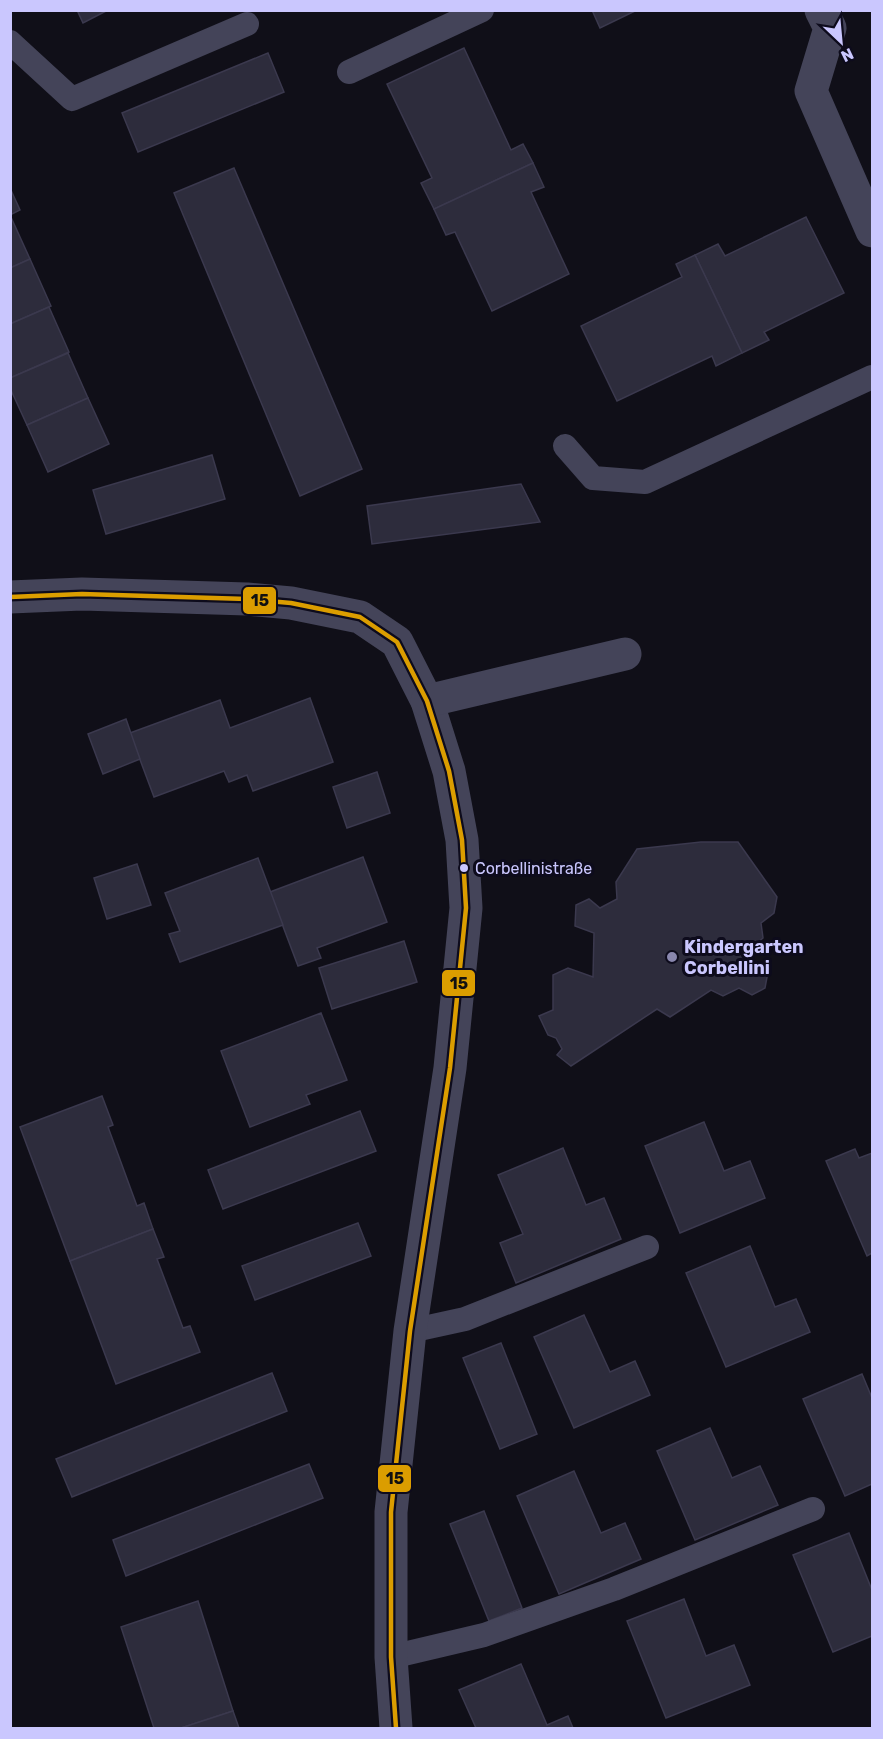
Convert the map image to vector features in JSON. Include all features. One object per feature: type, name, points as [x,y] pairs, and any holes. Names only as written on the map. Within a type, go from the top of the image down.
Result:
[{"type":"street","points":[[822,11],[830,28],[811,91],[873,231]]},
{"type":"street","points":[[10,597],[82,594],[247,599],[291,603],[360,617],[398,642],[427,701],[452,783],[462,840],[466,908],[450,1068],[410,1331],[392,1512],[391,1658],[396,1728]]},
{"type":"street","points":[[427,701],[625,654]]},
{"type":"lane","points":[[349,72],[482,10]]},
{"type":"lane","points":[[10,42],[72,99],[247,24]]},
{"type":"lane","points":[[565,446],[593,478],[645,482],[873,377]]},
{"type":"lane","points":[[410,1331],[465,1319],[647,1247]]},
{"type":"lane","points":[[391,1658],[484,1635],[603,1593],[813,1509]]},
{"type":"building","points":[[77,10],[108,10],[83,23]]},
{"type":"building","points":[[592,10],[637,10],[600,28]]},
{"type":"building","points":[[464,48],[511,150],[523,144],[533,163],[434,209],[421,183],[432,178],[387,84]]},
{"type":"building","points":[[268,53],[284,92],[138,152],[122,113]]},
{"type":"building","points":[[533,163],[544,187],[531,192],[569,274],[492,311],[455,232],[446,235],[434,209]]},
{"type":"building","points":[[234,168],[362,469],[300,496],[174,193]]},
{"type":"building","points":[[10,188],[20,210],[10,215]]},
{"type":"building","points":[[10,215],[30,259],[10,268]]},
{"type":"building","points":[[806,217],[844,293],[764,332],[769,340],[742,353],[695,255],[718,244],[725,256]]},
{"type":"building","points":[[695,255],[742,353],[716,366],[712,356],[617,401],[581,326],[682,277],[676,264]]},
{"type":"building","points":[[30,259],[51,306],[10,324],[10,268]]},
{"type":"building","points":[[49,307],[69,352],[10,378],[10,324]]},
{"type":"building","points":[[68,353],[88,398],[27,425],[10,388],[10,378]]},
{"type":"building","points":[[88,398],[109,444],[48,472],[27,425]]},
{"type":"building","points":[[212,455],[225,499],[106,534],[93,490]]},
{"type":"building","points":[[521,484],[540,522],[372,544],[367,506]]},
{"type":"building","points":[[310,698],[333,762],[253,791],[247,775],[229,782],[224,771],[154,797],[130,733],[220,700],[230,728]]},
{"type":"building","points":[[126,719],[140,759],[103,774],[88,734]]},
{"type":"building","points":[[377,772],[390,813],[347,828],[333,787]]},
{"type":"building","name":"Kindergarten Corbellini","points":[[701,842],[738,842],[777,897],[774,913],[761,923],[763,938],[748,951],[754,964],[768,972],[765,988],[752,995],[739,988],[723,996],[711,990],[670,1017],[657,1009],[571,1066],[557,1055],[562,1049],[556,1038],[548,1035],[539,1016],[553,1010],[553,975],[568,968],[593,977],[594,933],[575,926],[576,905],[589,899],[600,908],[617,899],[616,882],[637,849]]},
{"type":"building","points":[[363,857],[387,922],[317,948],[321,958],[298,966],[270,892]]},
{"type":"building","points":[[258,858],[283,925],[180,962],[169,934],[180,931],[165,893]]},
{"type":"building","points":[[137,864],[151,905],[107,919],[94,878]]},
{"type":"building","points":[[404,941],[417,982],[332,1009],[319,968]]},
{"type":"building","points":[[321,1013],[347,1080],[306,1095],[310,1104],[250,1127],[221,1051]]},
{"type":"building","points":[[102,1096],[113,1125],[108,1127],[137,1206],[144,1203],[153,1229],[70,1261],[20,1127]]},
{"type":"building","points":[[360,1111],[376,1151],[223,1209],[208,1170]]},
{"type":"building","points":[[704,1122],[724,1171],[750,1161],[765,1198],[680,1233],[645,1146]]},
{"type":"building","points":[[563,1148],[586,1205],[604,1198],[621,1239],[516,1283],[500,1243],[523,1234],[498,1175]]},
{"type":"building","points":[[855,1149],[859,1158],[872,1153],[872,1253],[867,1256],[826,1161]]},
{"type":"building","points":[[358,1223],[371,1256],[255,1300],[242,1266]]},
{"type":"building","points":[[153,1229],[164,1257],[157,1259],[183,1328],[190,1326],[200,1352],[116,1384],[70,1261]]},
{"type":"building","points":[[750,1246],[775,1307],[796,1299],[810,1332],[726,1367],[686,1273]]},
{"type":"building","points":[[584,1315],[610,1372],[635,1361],[650,1395],[574,1428],[534,1337]]},
{"type":"building","points":[[501,1343],[537,1434],[500,1449],[463,1358]]},
{"type":"building","points":[[272,1373],[287,1411],[72,1497],[56,1459]]},
{"type":"building","points":[[862,1374],[872,1398],[872,1484],[845,1496],[803,1399]]},
{"type":"building","points":[[710,1428],[732,1478],[760,1466],[778,1505],[695,1540],[657,1451]]},
{"type":"building","points":[[309,1464],[323,1498],[126,1576],[113,1540]]},
{"type":"building","points":[[574,1471],[601,1533],[625,1523],[641,1559],[559,1594],[517,1496]]},
{"type":"building","points":[[484,1511],[522,1608],[489,1621],[450,1524]]},
{"type":"building","points":[[849,1533],[872,1590],[872,1636],[833,1652],[793,1555]]},
{"type":"building","points":[[684,1599],[706,1656],[734,1645],[750,1685],[666,1718],[627,1621]]},
{"type":"building","points":[[198,1601],[233,1711],[181,1728],[154,1728],[121,1627]]},
{"type":"building","points":[[521,1664],[547,1725],[568,1716],[573,1728],[476,1728],[459,1690]]},
{"type":"building","points":[[233,1711],[239,1728],[181,1728]]},
{"type":"transit line","name":"15","points":[[10,597],[82,594],[247,599],[291,603],[360,617],[397,642],[427,701],[449,771],[462,840],[466,908],[450,1068],[410,1331],[391,1512],[391,1657],[396,1728]]},
{"type":"place","name":"Corbellinistraße","points":[[464,868]]},
{"type":"place","name":"Kindergarten Corbellini","points":[[672,957]]}]
